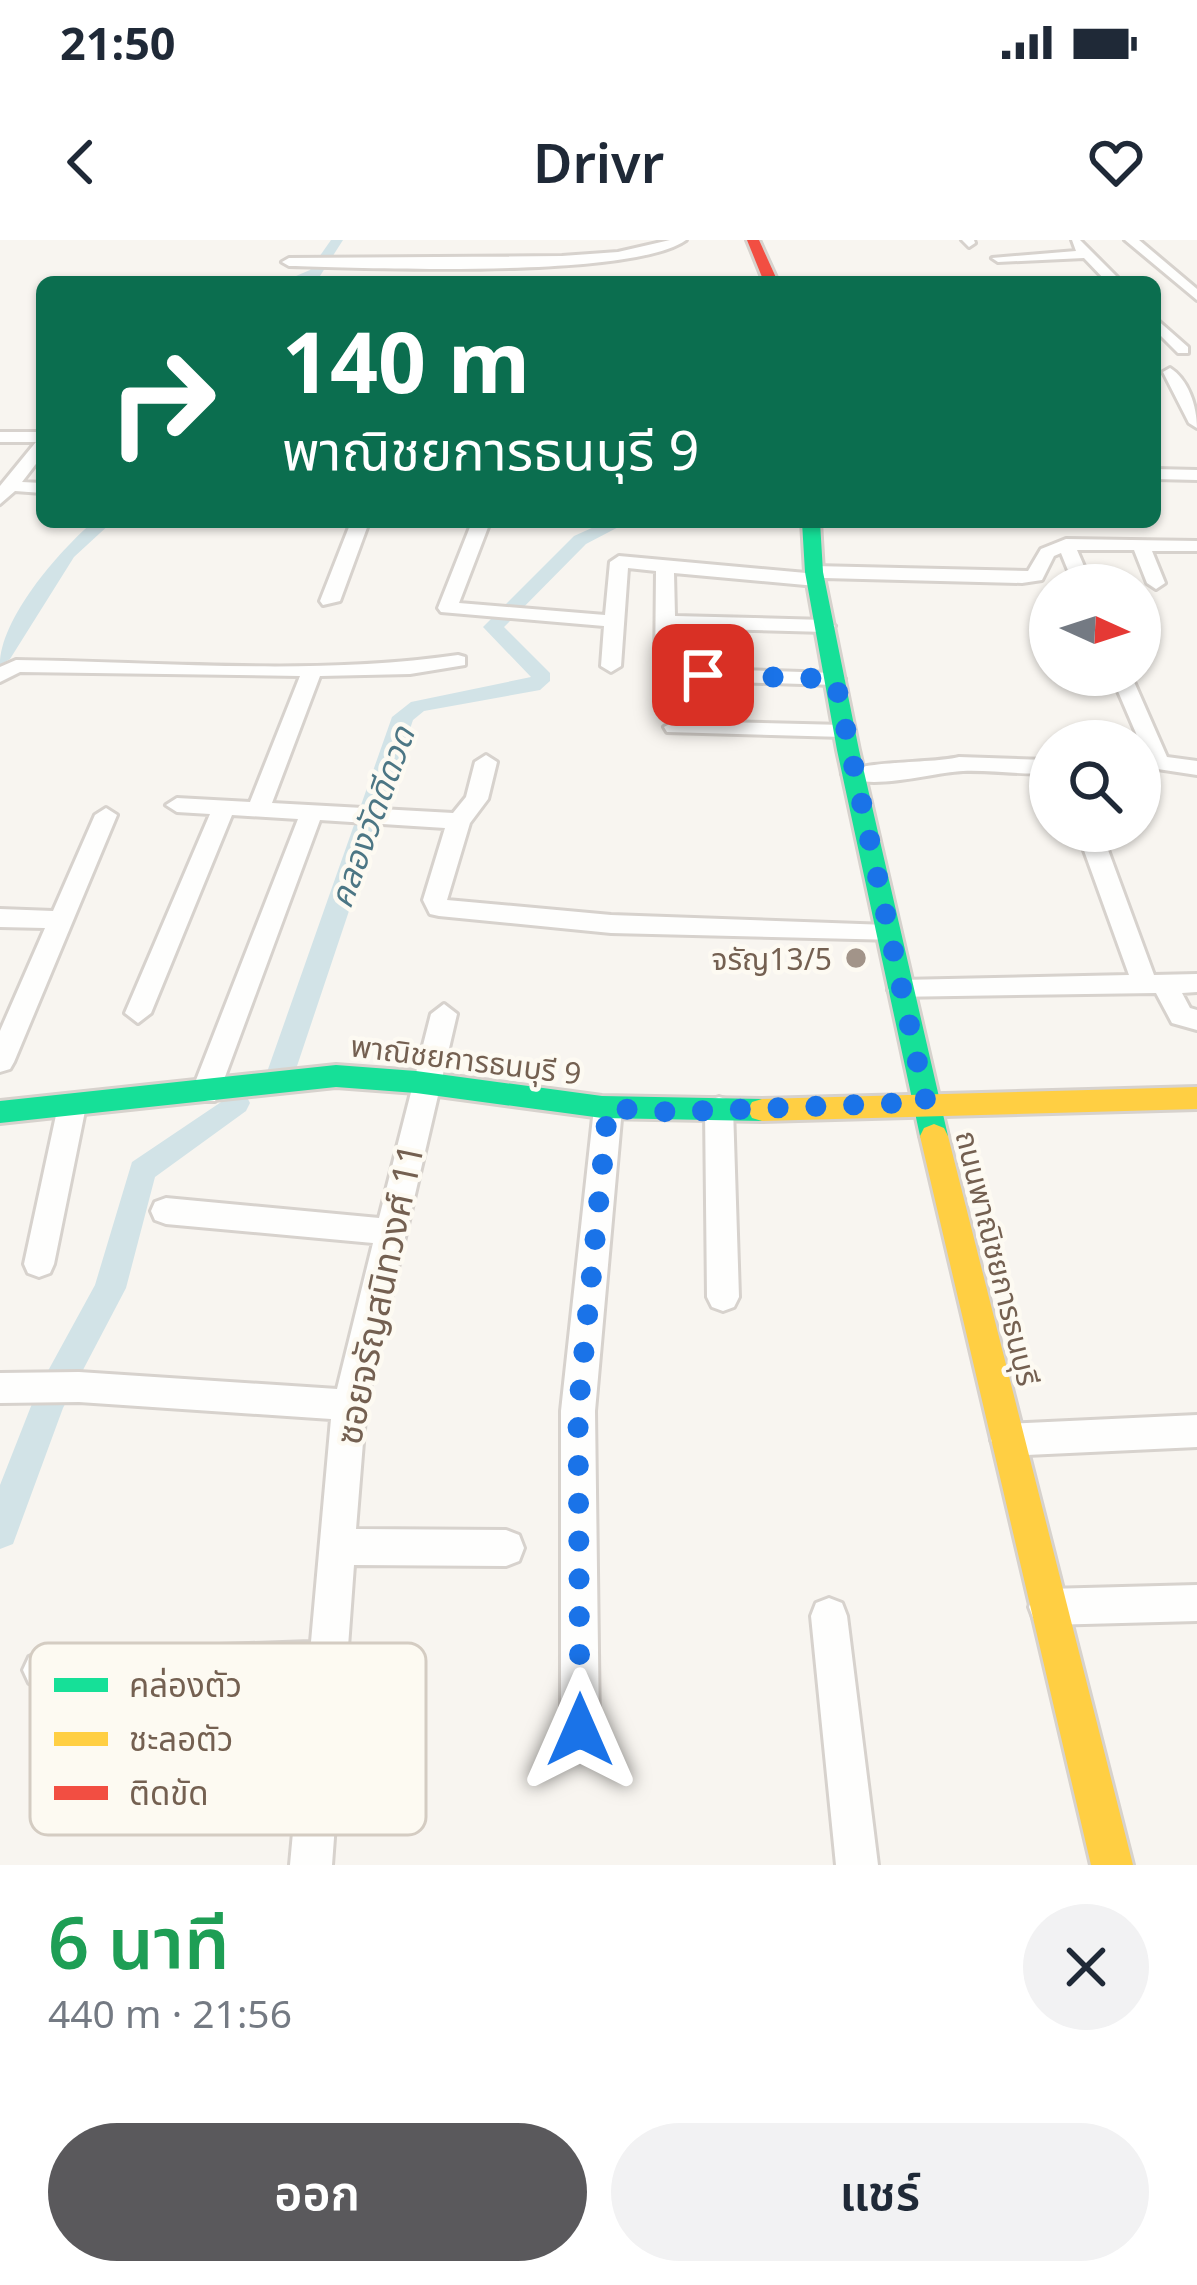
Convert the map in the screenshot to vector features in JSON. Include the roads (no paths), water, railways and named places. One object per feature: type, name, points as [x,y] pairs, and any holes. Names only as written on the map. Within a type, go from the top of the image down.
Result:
[{"type":"main road","points":[[754,240],[769,276]]},
{"type":"main road","name":"ถนนพาณิชยการธนบุรี","points":[[811,528],[815,576],[844,731],[888,934],[1112,1865]]},
{"type":"main road","name":"พาณิชยการธนบุรี 9","points":[[0,1112],[336,1076],[670,1112],[1197,1098]]},
{"type":"street","points":[[445,240],[448,262]]},
{"type":"street","points":[[566,240],[566,259]]},
{"type":"street","points":[[289,262],[566,259],[661,253],[680,240]]},
{"type":"street","points":[[1073,240],[1110,276]]},
{"type":"street","points":[[1131,240],[1197,296]]},
{"type":"street","points":[[998,258],[1088,254]]},
{"type":"street","points":[[531,260],[532,276]]},
{"type":"street","points":[[390,276],[394,262]]},
{"type":"street","points":[[349,263],[350,276]]},
{"type":"street","points":[[1044,272],[1110,276]]},
{"type":"street","points":[[1161,328],[1183,350]]},
{"type":"street","points":[[1170,372],[1197,422]]},
{"type":"street","points":[[0,437],[36,437]]},
{"type":"street","points":[[5,492],[36,445]]},
{"type":"street","points":[[1161,474],[1197,475]]},
{"type":"street","points":[[5,492],[36,489]]},
{"type":"street","points":[[330,601],[358,528]]},
{"type":"street","points":[[479,528],[448,608],[825,626]]},
{"type":"street","points":[[1149,528],[1153,564]]},
{"type":"street","points":[[1066,544],[1074,564]]},
{"type":"street","points":[[835,679],[665,674],[615,565],[665,564],[815,576],[1035,576],[1047,554],[1066,544],[1197,546]]},
{"type":"street","points":[[610,666],[665,564]]},
{"type":"street","points":[[0,676],[16,666],[312,670],[410,668],[458,661]]},
{"type":"street","points":[[259,808],[312,670]]},
{"type":"street","points":[[1130,696],[1159,763],[1197,768]]},
{"type":"street","points":[[675,727],[844,731]]},
{"type":"street","points":[[486,762],[476,799],[459,820],[435,901],[439,908],[611,924],[888,934]]},
{"type":"street","points":[[853,774],[929,771],[959,764],[1029,766]]},
{"type":"street","points":[[177,805],[459,820]]},
{"type":"street","points":[[138,1013],[224,807]]},
{"type":"street","points":[[205,1093],[313,810]]},
{"type":"street","points":[[0,1062],[106,815]]},
{"type":"street","points":[[1098,852],[1155,984],[1181,1016],[1197,1020]]},
{"type":"street","points":[[0,918],[62,920]]},
{"type":"street","points":[[901,990],[1197,983]]},
{"type":"street","name":"ซอยจรัญสนิทวงศ์ 11","points":[[329,1643],[349,1406],[444,1014]]},
{"type":"street","points":[[39,1264],[72,1106]]},
{"type":"street","points":[[580,1730],[578,1412],[608,1108]]},
{"type":"street","points":[[719,1108],[723,1297]]},
{"type":"street","points":[[166,1211],[388,1232]]},
{"type":"street","points":[[0,1388],[79,1387],[349,1406]]},
{"type":"street","points":[[1008,1440],[1197,1430]]},
{"type":"street","points":[[337,1547],[506,1548]]},
{"type":"street","points":[[1048,1607],[1197,1603]]},
{"type":"street","points":[[829,1616],[857,1865]]},
{"type":"street","name":"ซอยจรัญสนิทวงศ์ 11","points":[[311,1865],[313,1835]]},
{"type":"waterway","points":[[306,276],[315,273],[337,240]]},
{"type":"waterway","points":[[0,659],[67,554],[96,528]]},
{"type":"waterway","name":"คลองวัดดีดวด","points":[[280,1075],[403,717],[418,706],[533,686],[543,677],[493,627],[580,540],[606,528]]},
{"type":"waterway","name":"คลองวัดดีดวด","points":[[0,1531],[49,1402],[110,1288],[142,1170],[236,1103]]},
{"type":"place","name":"จรัญ13/5","points":[[856,958]]}]
